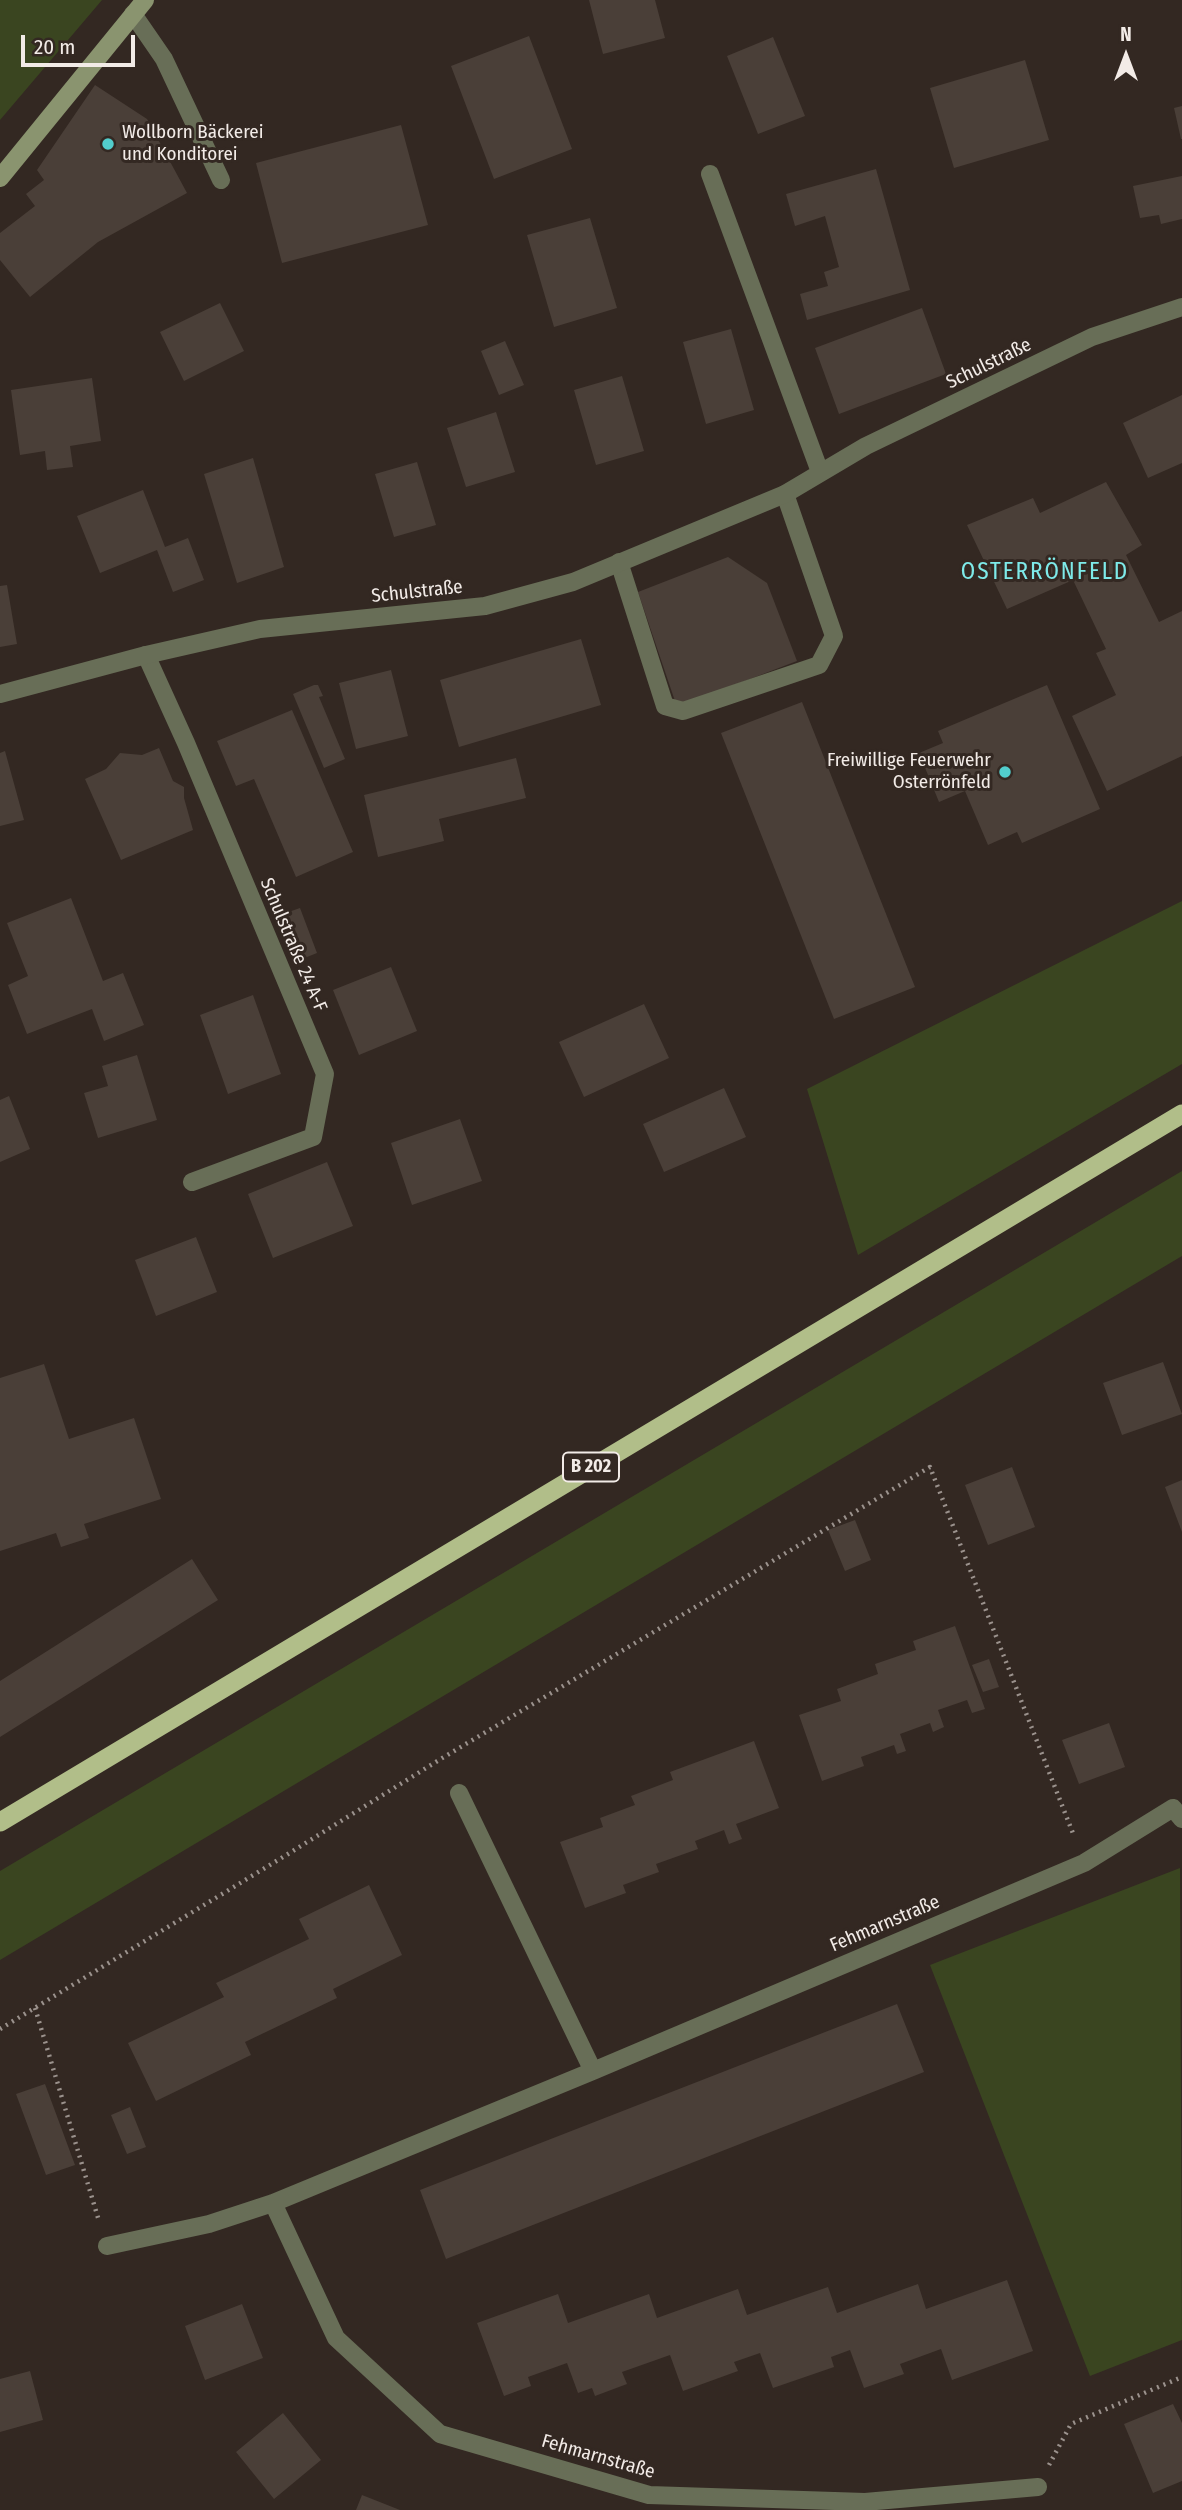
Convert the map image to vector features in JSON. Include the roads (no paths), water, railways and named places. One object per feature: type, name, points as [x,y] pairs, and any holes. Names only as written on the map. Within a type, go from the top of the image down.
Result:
[{"type":"highway","name":"B 202","points":[[0,1822],[1182,1114]]},
{"type":"main road","points":[[0,178],[139,7]]},
{"type":"street","points":[[139,7],[221,180]]},
{"type":"street","points":[[710,174],[820,472]]},
{"type":"street","name":"Schulstraße","points":[[0,694],[146,655],[260,629],[485,606],[573,582],[785,494],[866,446],[1092,337],[1182,307]]},
{"type":"street","points":[[618,562],[665,706],[683,710],[820,664],[834,636],[785,494]]},
{"type":"street","name":"Schulstraße 24 A-F","points":[[146,655],[186,743],[325,1074],[313,1137],[192,1182]]},
{"type":"street","points":[[459,1793],[593,2071]]},
{"type":"street","name":"Fehmarnstraße","points":[[107,2246],[209,2224],[273,2203],[1084,1863],[1173,1808],[1182,1819]]},
{"type":"street","name":"Fehmarnstraße","points":[[273,2203],[336,2338],[440,2434],[649,2495],[865,2502],[1038,2487]]},
{"type":"place","name":"Wollborn Bäckerei und Konditorei","points":[[108,144]]},
{"type":"place","name":"Freiwillige Feuerwehr Osterrönfeld","points":[[1005,772]]},
{"type":"district","name":"OSTERRÖNFELD","points":[[1045,573]]}]
